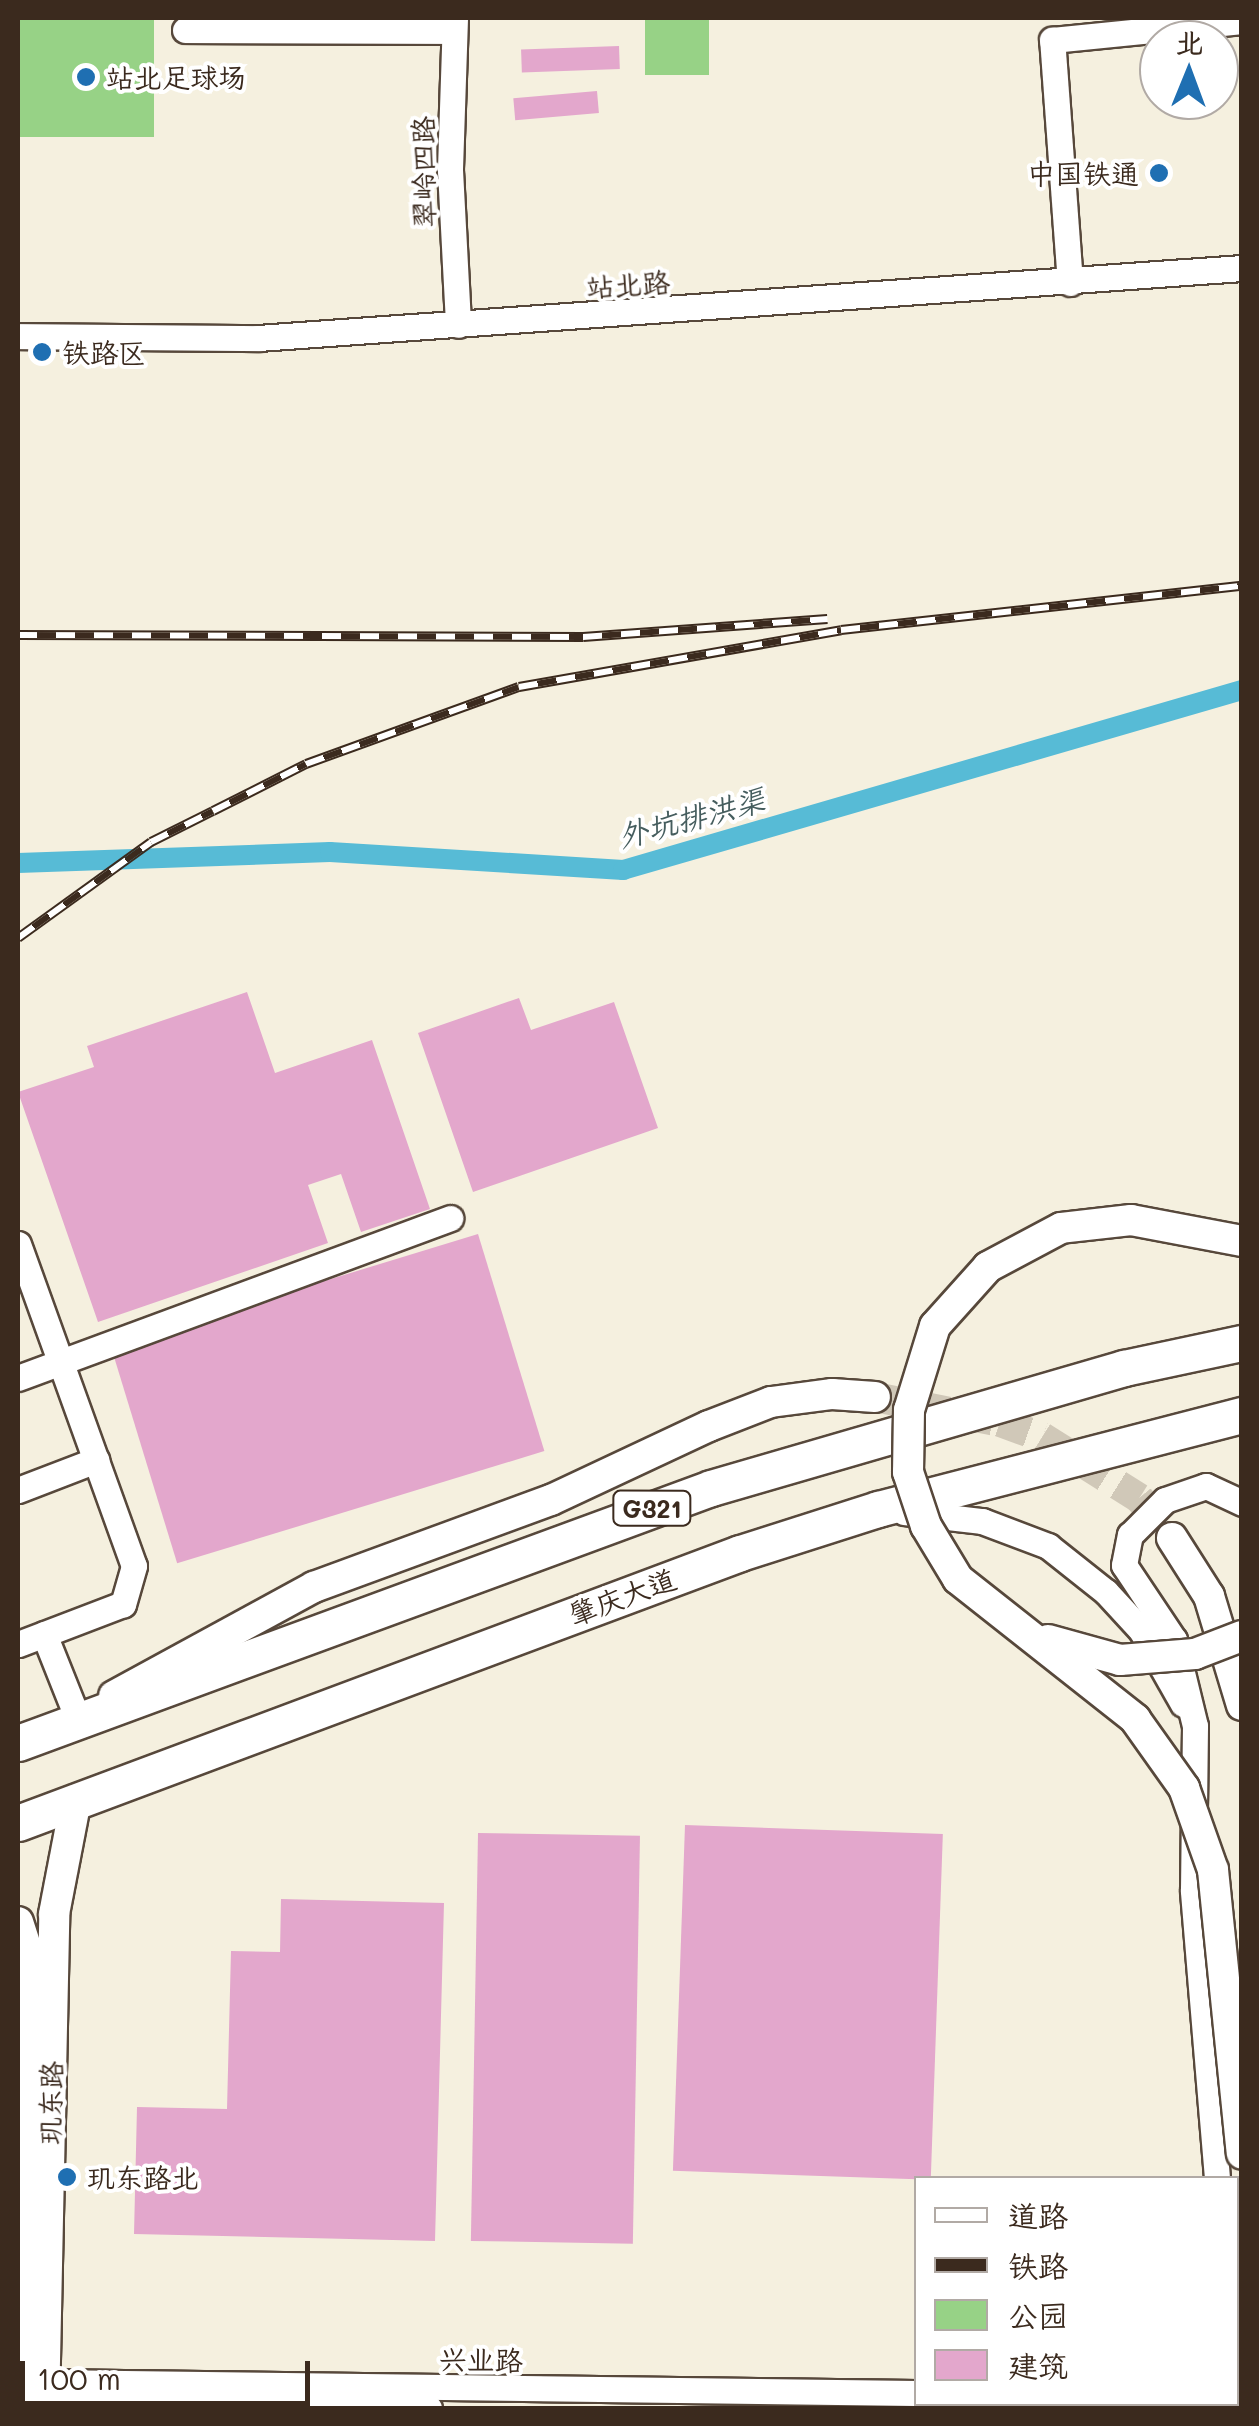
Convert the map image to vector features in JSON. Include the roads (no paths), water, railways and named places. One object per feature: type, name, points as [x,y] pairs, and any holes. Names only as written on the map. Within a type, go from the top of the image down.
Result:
[{"type":"highway","name":"G321","points":[[18,1743],[77,1717],[711,1488],[1124,1368],[1242,1343]]},
{"type":"highway","name":"肇庆大道","points":[[18,1823],[424,1667],[878,1509],[1242,1415]]},
{"type":"main road","points":[[1242,1242],[1131,1220],[1061,1228],[988,1268],[935,1326],[909,1410],[908,1472],[926,1526],[958,1579],[999,1618],[1134,1719],[1184,1788],[1213,1870],[1242,2154]]},
{"type":"main road","points":[[77,1717],[314,1587],[551,1500],[708,1426],[771,1402],[832,1394],[876,1397]]},
{"type":"main road","points":[[1172,1538],[1209,1596],[1242,1705]]},
{"type":"main road","points":[[999,1618],[1062,1646],[1120,1660],[1195,1654],[1242,1636]]},
{"type":"main road","name":"玑东路","points":[[38,2400],[54,1914],[76,1800]]},
{"type":"main road","name":"玑东路","points":[[18,1922],[28,1953],[38,2400]]},
{"type":"street","points":[[1070,283],[1052,40],[1242,21]]},
{"type":"street","points":[[185,30],[455,24]]},
{"type":"street","name":"翠岭四路","points":[[455,24],[450,170],[458,326]]},
{"type":"street","name":"站北路","points":[[18,336],[258,338],[1242,268]]},
{"type":"street","points":[[18,1378],[450,1218]]},
{"type":"street","points":[[18,1244],[134,1566],[123,1604],[18,1644]]},
{"type":"street","points":[[18,1490],[96,1460]]},
{"type":"street","points":[[1217,2176],[1193,1890],[1195,1726],[1174,1640],[1124,1565],[1130,1535],[1184,1490],[1206,1486],[1242,1503]]},
{"type":"street","points":[[878,1509],[982,1521],[1048,1546],[1106,1592],[1140,1630],[1195,1726]]},
{"type":"street","points":[[44,1634],[77,1717]]},
{"type":"street","name":"兴业路","points":[[38,2400],[679,2400],[914,2393]]},
{"type":"street","name":"兴业路","points":[[38,2400],[429,2408]]},
{"type":"waterway","name":"外坑排洪渠","points":[[18,863],[330,852],[623,870],[1242,690]]},
{"type":"tunnel","points":[[875,1397],[1000,1422],[1042,1437],[1139,1498],[1167,1532]]},
{"type":"railway","points":[[18,938],[151,842],[306,764],[519,687],[841,630],[1242,586]]},
{"type":"railway","points":[[18,635],[583,637],[827,619]]},
{"type":"place","name":"站北足球场","points":[[86,77]]},
{"type":"place","name":"中国铁通","points":[[1159,173]]},
{"type":"place","name":"铁路区","points":[[42,352]]},
{"type":"place","name":"玑东路北","points":[[67,2177]]}]
